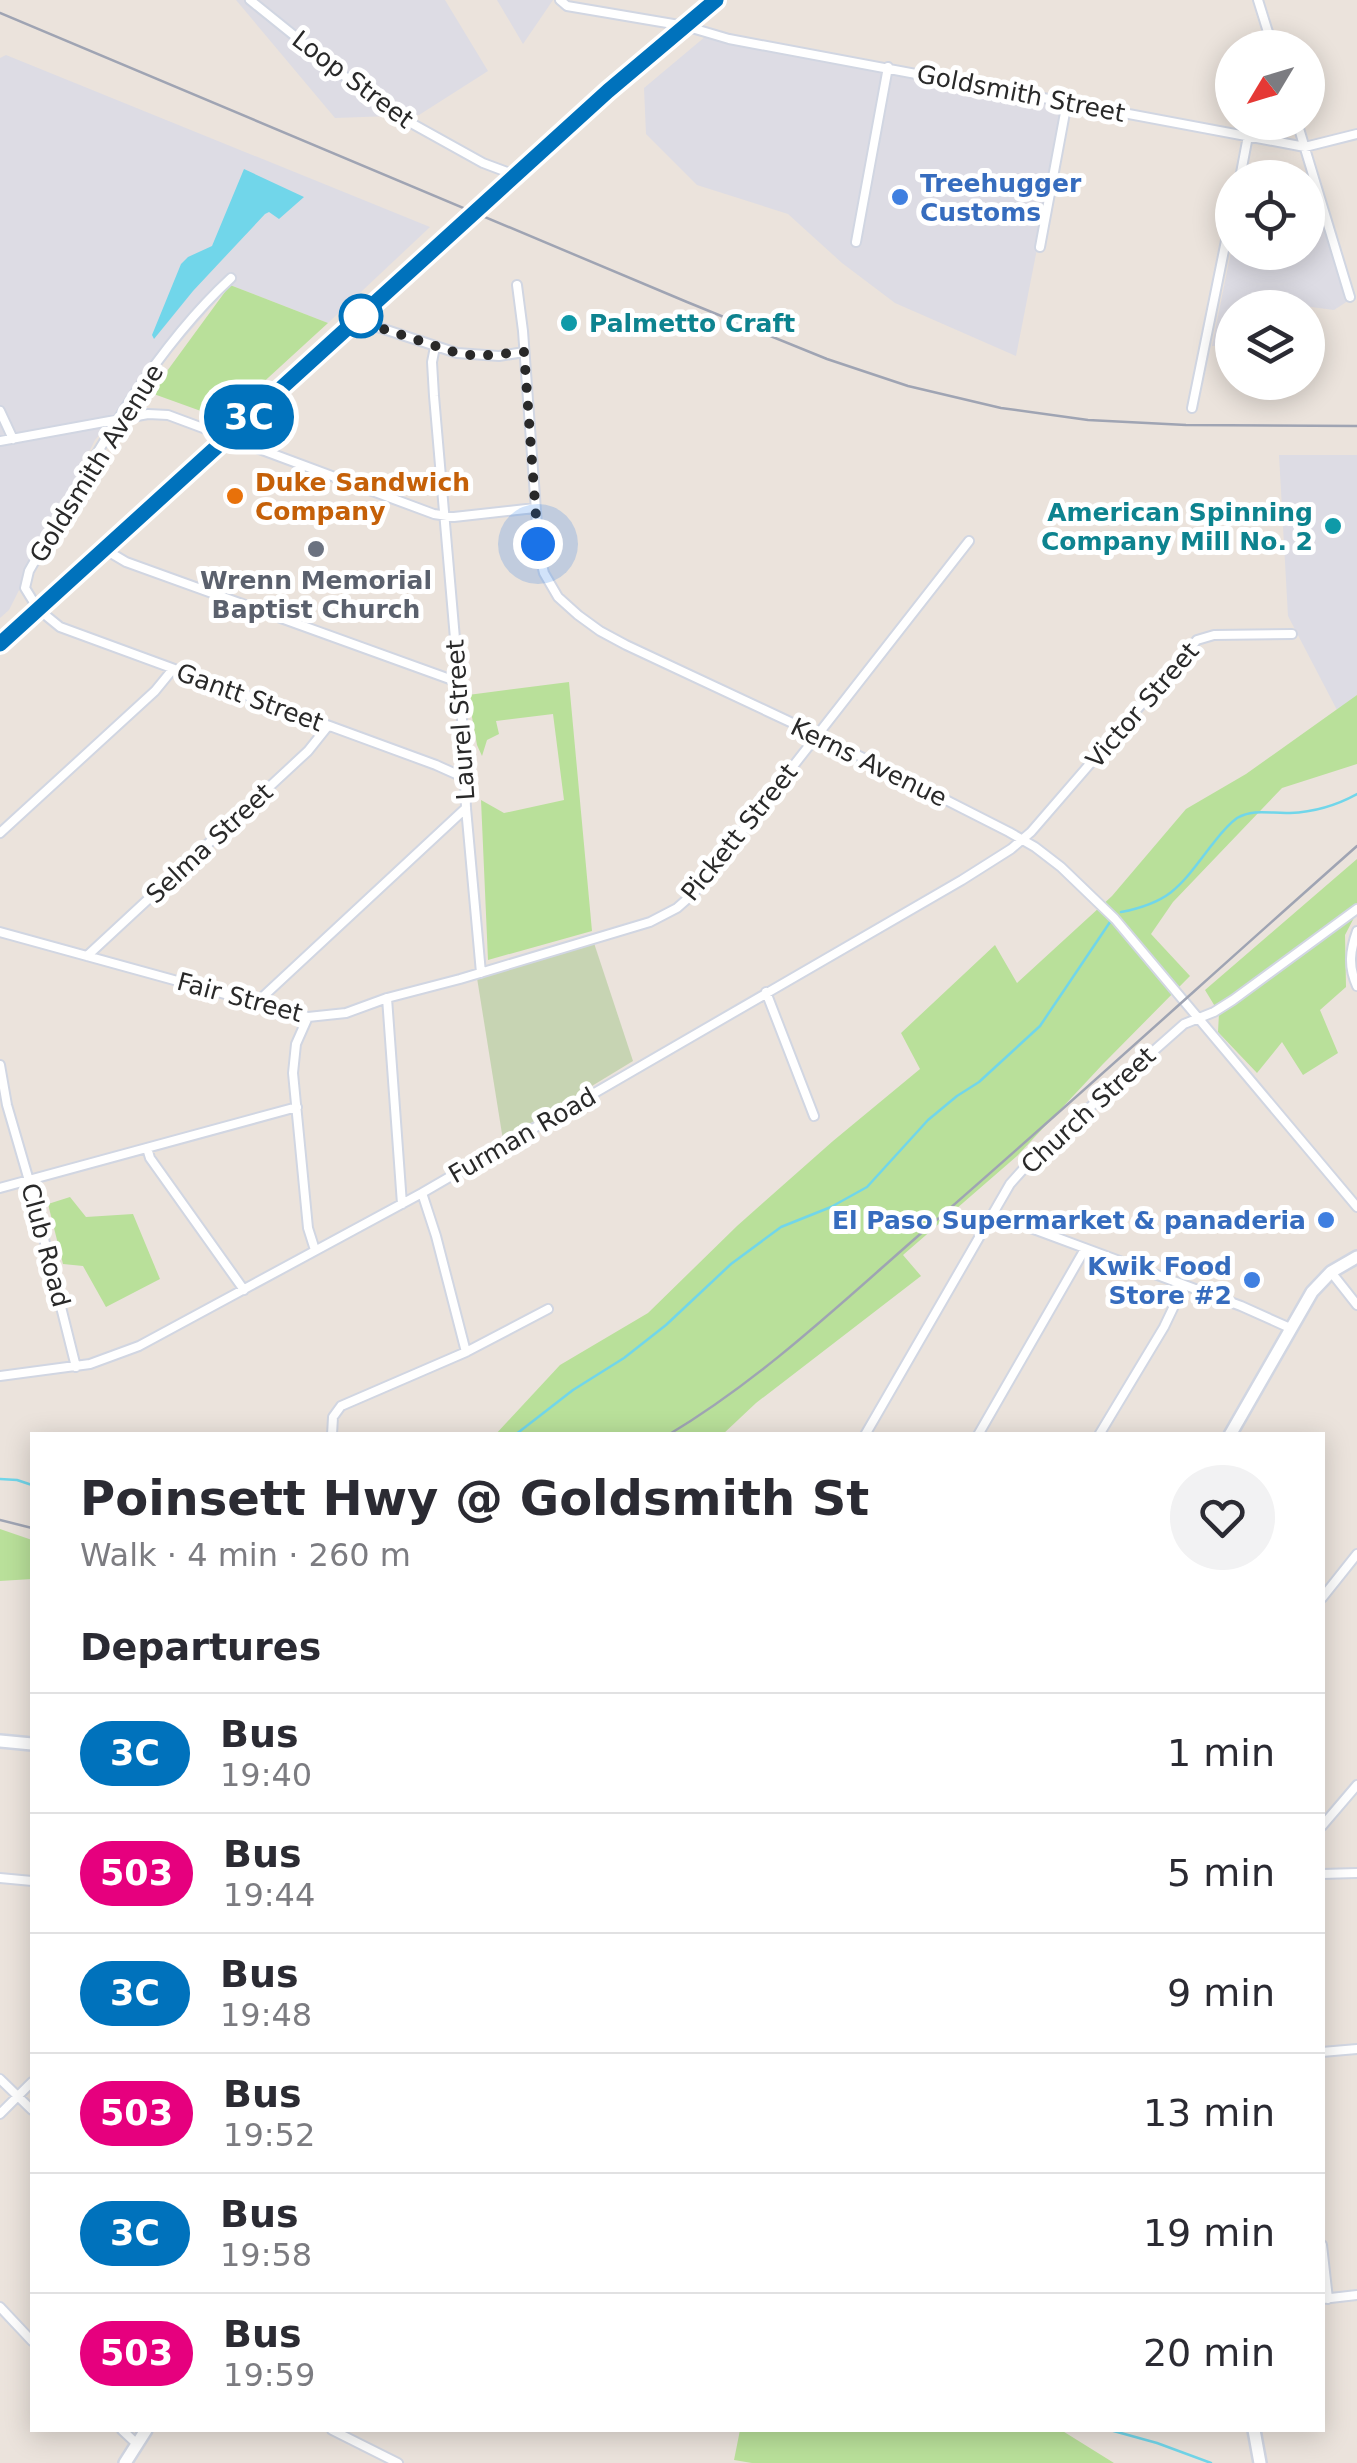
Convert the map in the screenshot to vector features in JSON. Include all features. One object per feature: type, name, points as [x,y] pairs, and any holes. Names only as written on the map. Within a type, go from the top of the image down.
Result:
[{"type":"highway","points":[[0,644],[572,123],[716,0]]},
{"type":"street","name":"Loop Street","points":[[250,0],[384,108],[424,132],[515,175]]},
{"type":"street","name":"Goldsmith Street","points":[[560,0],[567,6],[1215,130]]},
{"type":"street","points":[[1258,0],[1267,30]]},
{"type":"street","points":[[856,242],[888,68]]},
{"type":"street","points":[[1040,247],[1066,102]]},
{"type":"street","name":"Goldsmith Street","points":[[1268,140],[1304,147],[1357,134]]},
{"type":"street","points":[[1302,140],[1350,298]]},
{"type":"street","points":[[1192,408],[1220,270]]},
{"type":"street","name":"Goldsmith Avenue","points":[[38,609],[25,588],[27,575],[137,390],[180,333],[230,278]]},
{"type":"street","name":"Kerns Avenue","points":[[517,285],[539,552],[544,573],[558,597],[578,616],[626,645],[818,735],[1036,847],[1086,889],[1114,920],[1357,1207]]},
{"type":"street","points":[[356,320],[436,347],[478,356],[524,352]]},
{"type":"street","name":"Laurel Street","points":[[436,347],[432,362],[434,396],[481,973]]},
{"type":"street","points":[[0,411],[13,439]]},
{"type":"street","points":[[0,442],[148,414],[168,415],[444,516],[535,508]]},
{"type":"street","name":"Pickett Street","points":[[481,973],[650,922],[676,908],[694,892],[969,541]]},
{"type":"street","points":[[104,549],[126,562],[458,682]]},
{"type":"street","name":"Gantt Street","points":[[38,609],[60,628],[465,778]]},
{"type":"street","name":"Victor Street","points":[[1022,840],[1197,640],[1216,635],[1292,634]]},
{"type":"street","points":[[0,834],[155,691],[173,669]]},
{"type":"street","name":"Selma Street","points":[[87,956],[308,751],[328,726]]},
{"type":"street","points":[[256,1004],[466,808]]},
{"type":"street","name":"Furman Road","points":[[0,1376],[76,1367],[140,1346],[422,1193],[962,880],[1022,840]]},
{"type":"street","name":"Church Street","points":[[867,1432],[1010,1184],[1036,1155],[1184,1024],[1233,1000],[1357,909]]},
{"type":"street","points":[[1357,931],[1350,966],[1357,986]]},
{"type":"street","name":"Fair Street","points":[[0,932],[308,1018],[346,1013],[481,973]]},
{"type":"street","points":[[766,992],[814,1116]]},
{"type":"street","points":[[387,998],[402,1204]]},
{"type":"street","points":[[308,1018],[298,1038],[294,1061],[308,1228],[315,1250]]},
{"type":"street","name":"Club Road","points":[[0,1066],[76,1367]]},
{"type":"street","points":[[0,1188],[297,1107]]},
{"type":"street","points":[[147,1148],[150,1158],[244,1290]]},
{"type":"street","points":[[422,1193],[466,1352]]},
{"type":"street","points":[[993,1214],[1290,1328]]},
{"type":"street","points":[[980,1432],[1085,1249]]},
{"type":"street","points":[[1232,1432],[1312,1292],[1332,1272],[1357,1257]]},
{"type":"street","points":[[1332,1272],[1357,1305]]},
{"type":"street","points":[[1101,1432],[1164,1328],[1184,1285]]},
{"type":"street","points":[[332,1432],[333,1416],[341,1406],[466,1352],[548,1309]]},
{"type":"street","points":[[1325,1594],[1357,1554]]},
{"type":"street","points":[[0,1742],[30,1744]]},
{"type":"street","points":[[1325,1822],[1357,1785]]},
{"type":"street","points":[[1325,1874],[1357,1873]]},
{"type":"street","points":[[0,1878],[30,1881]]},
{"type":"street","points":[[1325,2052],[1357,2048]]},
{"type":"street","points":[[0,2078],[30,2108]]},
{"type":"street","points":[[0,2114],[30,2084]]},
{"type":"street","points":[[1325,2299],[1357,2295]]},
{"type":"street","points":[[0,2308],[30,2338]]},
{"type":"street","points":[[124,2432],[137,2444]]},
{"type":"street","points":[[126,2463],[145,2432]]},
{"type":"street","points":[[336,2432],[398,2463]]},
{"type":"street","points":[[1254,2432],[1260,2463]]},
{"type":"shaded area","points":[[236,0],[445,0],[488,71],[419,115],[335,118]]},
{"type":"shaded area","points":[[497,0],[553,0],[523,44]]},
{"type":"shaded area","points":[[706,36],[892,65],[1065,106],[1016,356],[895,303],[842,263],[788,214],[697,185],[646,134],[644,88]]},
{"type":"shaded area","points":[[6,55],[430,227],[328,323],[230,285],[95,440],[9,610],[0,618],[0,58]]},
{"type":"shaded area","points":[[1325,220],[1351,299],[1334,310],[1325,309],[1325,290],[1223,290],[1227,270],[1325,270]]},
{"type":"shaded area","points":[[1279,455],[1357,455],[1357,695],[1337,710],[1288,616]]},
{"type":"green space","points":[[230,285],[328,323],[223,419],[151,393]]},
{"type":"green space","points":[[569,682],[592,931],[488,960],[481,800],[504,813],[564,800],[553,714],[496,721],[499,734],[487,740],[482,756],[468,695]]},
{"type":"green space","points":[[1357,695],[1357,764],[1282,788],[1173,902],[1151,934],[1190,976],[1017,1156],[903,1255],[921,1276],[756,1403],[725,1432],[498,1432],[560,1365],[648,1313],[737,1226],[920,1069],[901,1033],[995,945],[1017,983],[1112,896],[1186,809],[1246,774]]},
{"type":"green space","points":[[1357,859],[1357,912],[1345,935],[1346,987],[1320,1010],[1338,1053],[1303,1075],[1282,1042],[1257,1073],[1218,1032],[1219,1013],[1205,990]]},
{"type":"green space","points":[[594,943],[633,1061],[503,1140],[477,978]]},
{"type":"green space","points":[[70,1197],[86,1217],[133,1214],[160,1279],[106,1307],[83,1266],[63,1264],[48,1204]]},
{"type":"green space","points":[[0,1529],[30,1539],[30,1579],[0,1581]]},
{"type":"green space","points":[[740,2432],[1064,2432],[1114,2463],[752,2463],[734,2460]]},
{"type":"water","points":[[244,169],[304,197],[279,219],[269,212],[265,214],[154,339],[152,335],[181,264],[212,246]]},
{"type":"waterway","points":[[1121,912],[1152,903],[1174,890],[1237,818],[1256,812],[1316,809],[1357,794]]},
{"type":"waterway","points":[[519,1432],[573,1390],[624,1358],[731,1264],[781,1227],[867,1187],[928,1120],[979,1082],[1040,1026],[1110,922]]},
{"type":"waterway","points":[[0,1479],[30,1484]]},
{"type":"waterway","points":[[1117,2432],[1211,2463]]},
{"type":"railway","points":[[0,13],[687,302],[827,359],[908,386],[1001,408],[1088,420],[1357,426]]},
{"type":"railway","points":[[673,1432],[735,1391],[828,1315],[1357,846]]},
{"type":"railway","points":[[0,1520],[30,1528]]},
{"type":"bus line","name":"3C","points":[[0,644],[608,91],[716,0]]},
{"type":"place","name":"Treehugger Customs","points":[[900,197]]},
{"type":"place","name":"Palmetto Craft","points":[[569,323]]},
{"type":"place","name":"Duke Sandwich Company","points":[[235,496]]},
{"type":"place","name":"American Spinning Company Mill No. 2","points":[[1333,526]]},
{"type":"place","name":"Wrenn Memorial Baptist Church","points":[[316,549]]},
{"type":"place","name":"El Paso Supermarket & panaderia","points":[[1326,1220]]},
{"type":"place","name":"Kwik Food Store #2","points":[[1252,1280]]},
{"type":"route","points":[[361,316],[356,320],[457,353],[500,356],[524,352],[538,544]]}]
